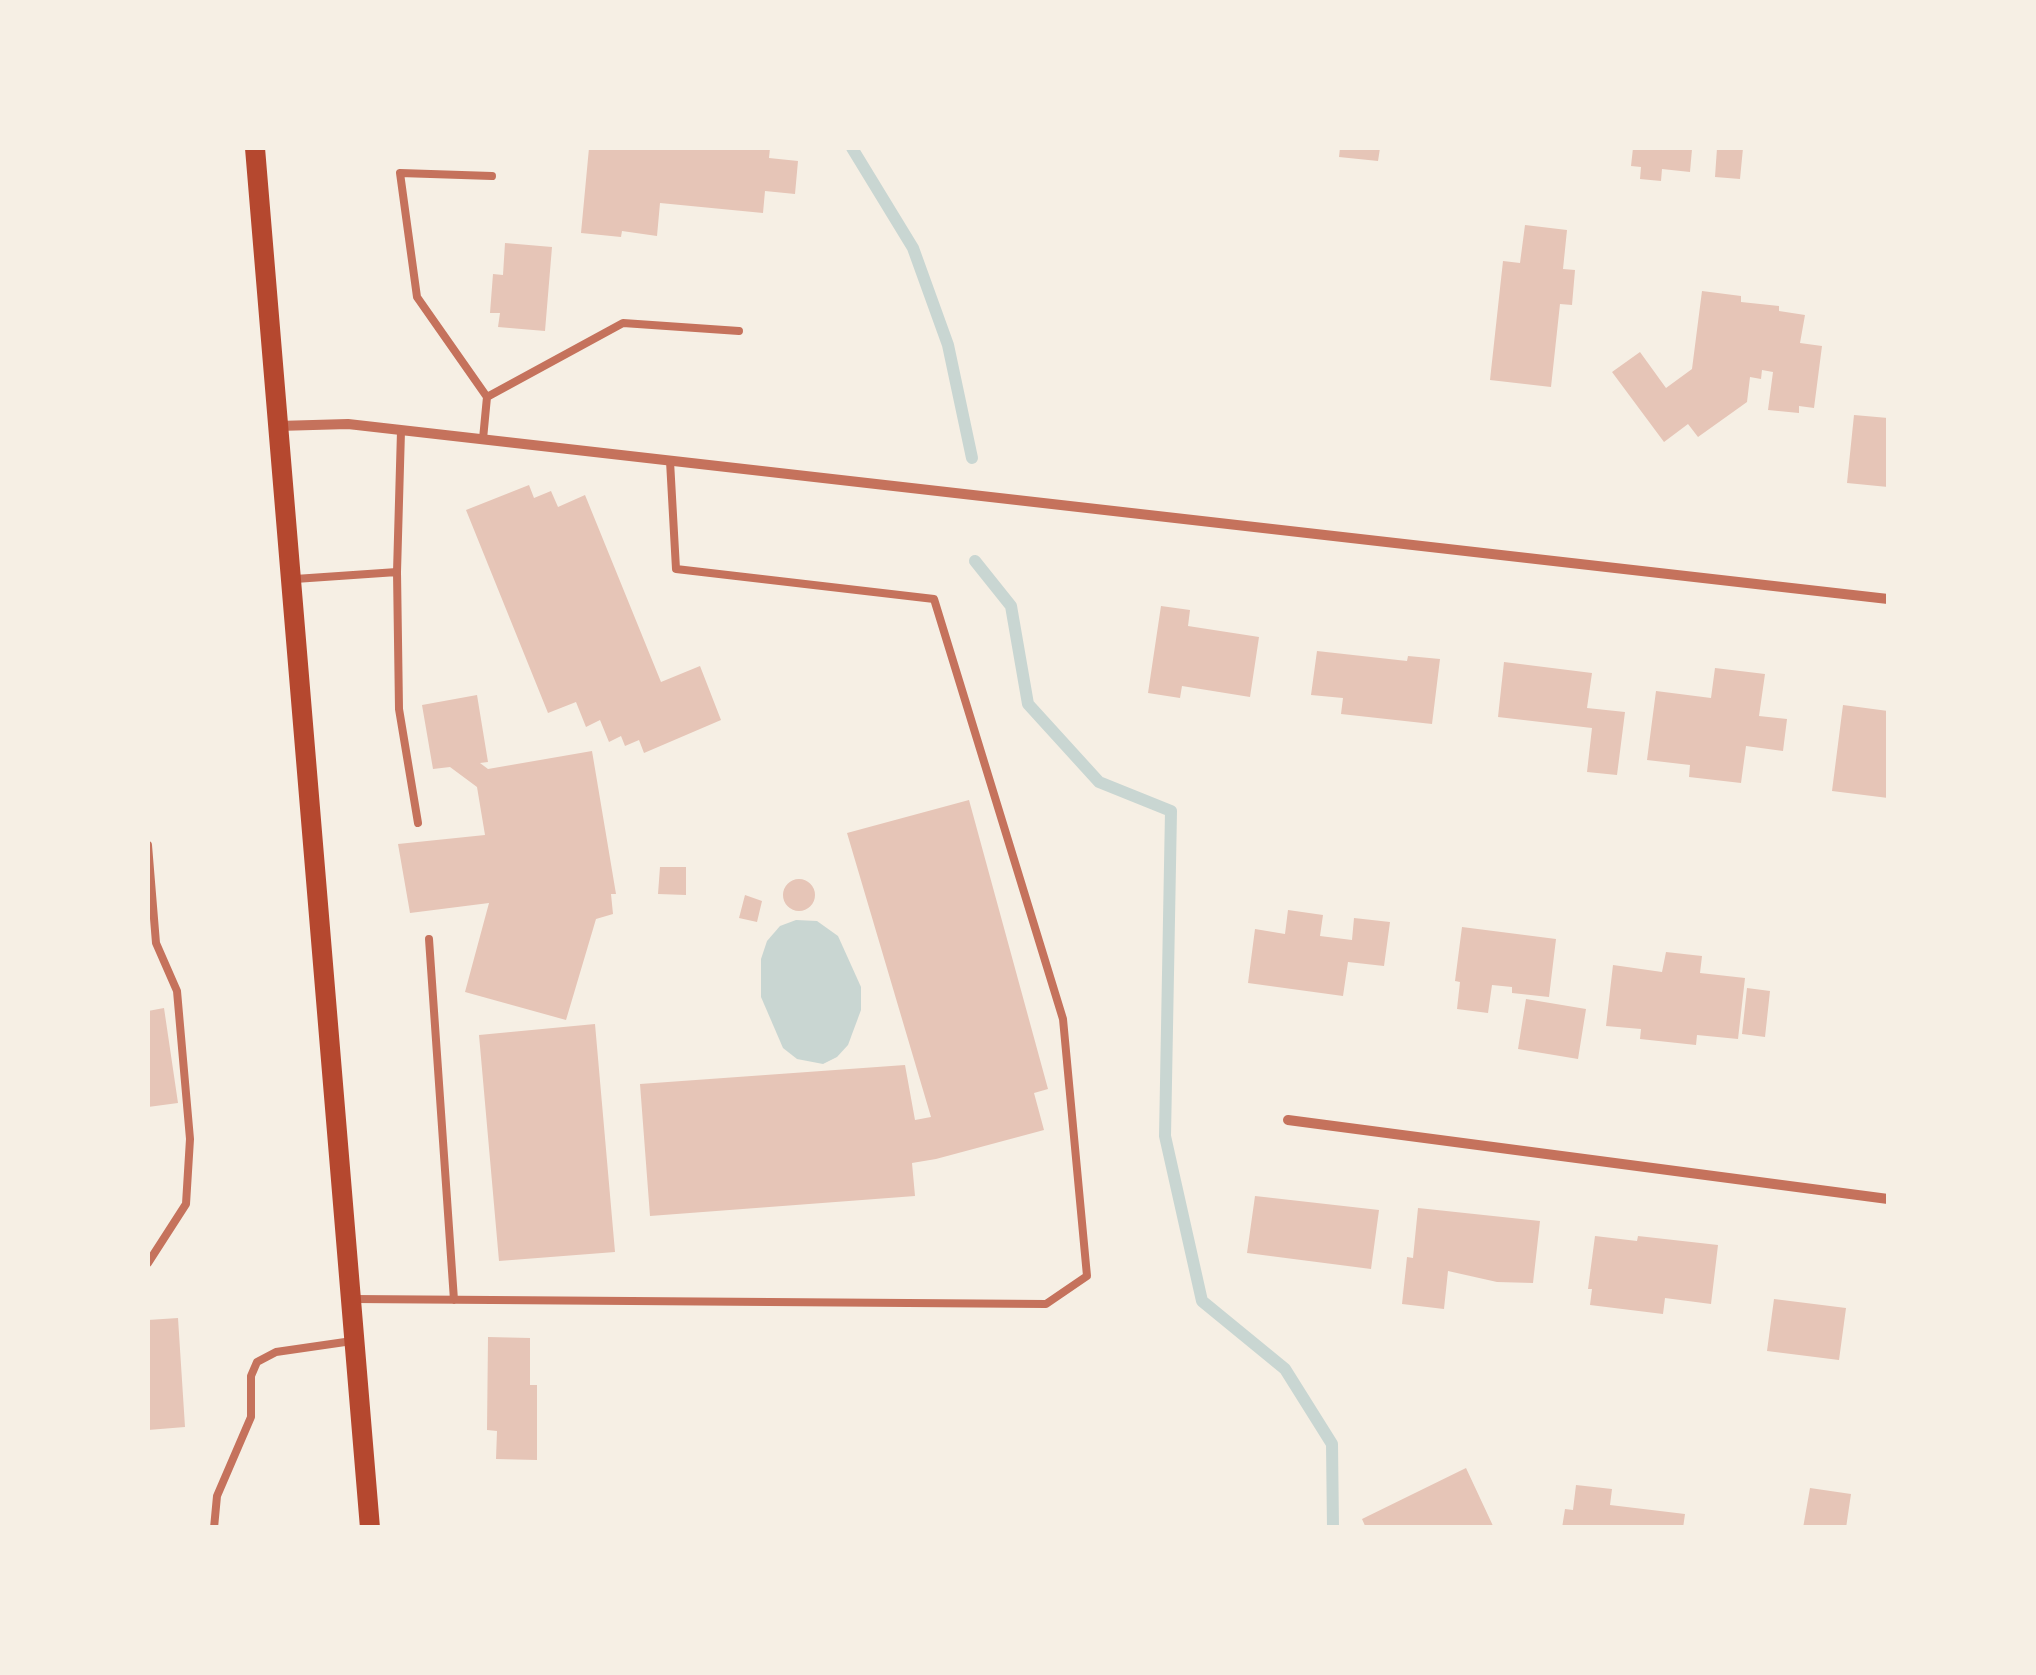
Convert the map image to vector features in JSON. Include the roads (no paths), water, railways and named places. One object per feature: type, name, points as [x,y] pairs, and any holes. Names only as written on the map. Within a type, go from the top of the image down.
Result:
[{"type":"main road","points":[[255,148],[370,1528]]},
{"type":"street","points":[[277,426],[334,424],[482,439],[1888,599]]},
{"type":"street","points":[[1288,1120],[1888,1199]]},
{"type":"lane","points":[[482,439],[487,397],[418,297],[400,173],[492,176]]},
{"type":"lane","points":[[487,397],[623,323],[740,331]]},
{"type":"lane","points":[[401,431],[396,572],[399,709],[418,823]]},
{"type":"lane","points":[[349,1299],[1046,1304],[1087,1276],[1063,1019],[934,600],[676,569],[670,461]]},
{"type":"lane","points":[[290,580],[396,572]]},
{"type":"lane","points":[[148,845],[156,943],[176,992],[190,1139],[186,1204],[148,1262]]},
{"type":"lane","points":[[429,939],[454,1300]]},
{"type":"lane","points":[[214,1528],[218,1496],[251,1417],[251,1376],[257,1362],[276,1352],[352,1341]]},
{"type":"waterway","points":[[852,148],[913,248],[948,345],[972,458]]},
{"type":"waterway","points":[[975,561],[1011,606],[1028,704],[1099,782],[1171,811],[1165,1136],[1202,1301],[1285,1369],[1332,1444],[1333,1528]]}]
